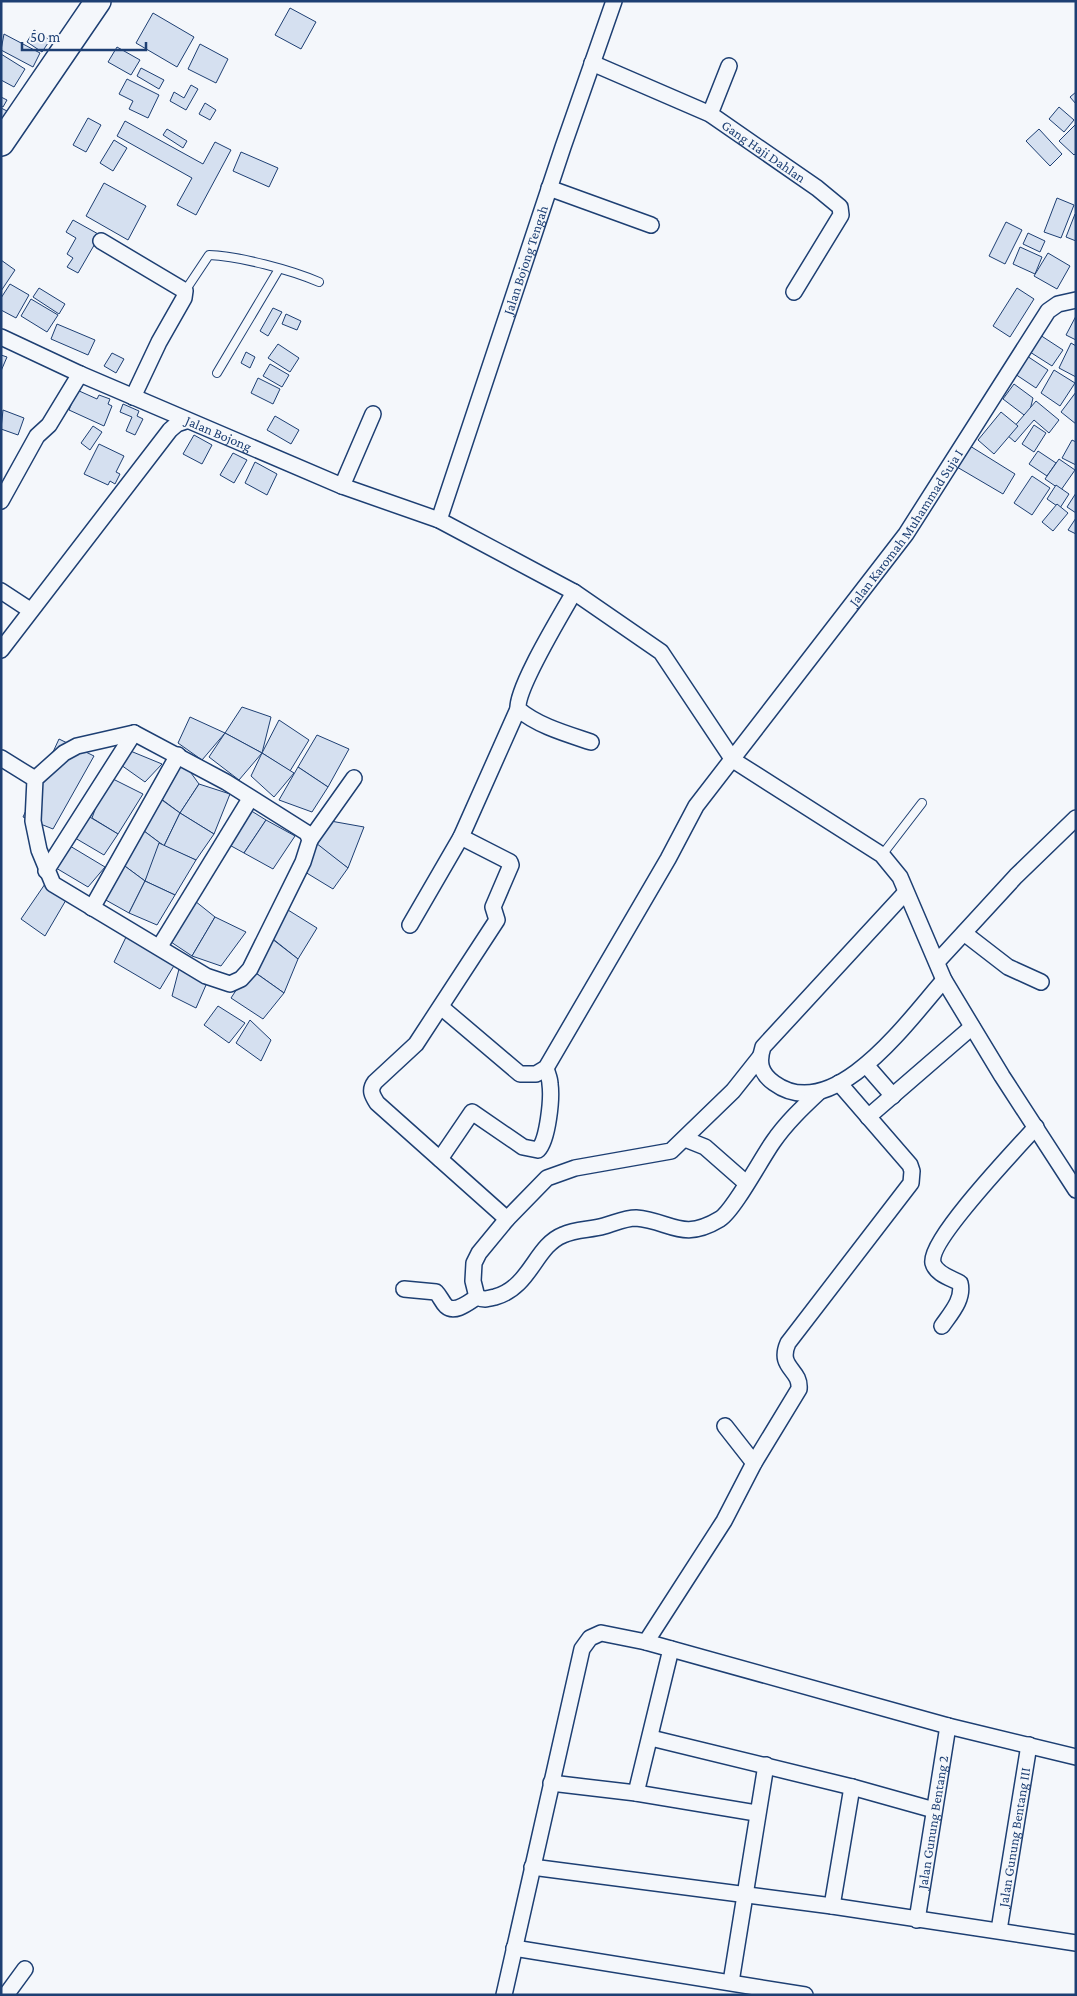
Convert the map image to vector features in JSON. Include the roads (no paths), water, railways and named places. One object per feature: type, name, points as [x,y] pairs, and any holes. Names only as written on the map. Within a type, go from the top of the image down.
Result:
[{"type":"highway","points":[[1,143],[98,1]]},
{"type":"street","name":"Jalan Bojong Tengah","points":[[438,520],[549,188],[614,1]]},
{"type":"street","name":"Gang Haji Dahlan","points":[[592,63],[710,114],[817,188],[841,209],[841,215],[794,292]]},
{"type":"street","points":[[710,114],[729,66]]},
{"type":"street","points":[[549,188],[651,225]]},
{"type":"street","points":[[101,241],[185,291],[184,298],[159,342],[133,397]]},
{"type":"street","name":"Jalan Karomah Muhammad Suja I","points":[[546,1068],[668,859],[696,806],[906,534],[1048,310],[1058,304],[1076,300]]},
{"type":"street","name":"Jalan Bojong","points":[[1,337],[186,421],[214,430],[342,486],[438,520],[574,592],[661,652],[733,760]]},
{"type":"street","points":[[1,501],[37,436],[49,425],[80,374]]},
{"type":"street","points":[[342,486],[373,414]]},
{"type":"street","points":[[1,650],[170,430],[186,421]]},
{"type":"street","points":[[1,591],[30,610]]},
{"type":"street","points":[[410,925],[461,837],[518,709],[519,695],[524,682],[574,592]]},
{"type":"street","points":[[518,709],[564,733],[591,742]]},
{"type":"street","points":[[46,871],[134,733]]},
{"type":"street","points":[[310,840],[307,833],[294,823],[250,799],[226,782],[134,733],[77,746],[64,753],[35,779],[33,821],[46,871],[53,884],[160,946],[206,976],[230,984],[241,979],[255,961],[303,862],[310,840],[354,778]]},
{"type":"street","points":[[92,908],[178,755]]},
{"type":"street","points":[[1,758],[35,779]]},
{"type":"street","points":[[733,760],[882,855],[900,877],[905,893],[944,980],[1076,1190]]},
{"type":"street","points":[[160,946],[250,799]]},
{"type":"street","points":[[937,962],[1016,876],[1076,818]]},
{"type":"street","points":[[461,837],[510,862],[511,868],[494,902],[494,909],[498,917],[494,927],[416,1044],[371,1087],[372,1096],[377,1103],[507,1218]]},
{"type":"street","points":[[905,893],[763,1046],[760,1068],[771,1081],[780,1087],[808,1094],[819,1092],[839,1083],[866,1065],[882,1051],[944,980]]},
{"type":"street","points":[[964,933],[1008,967],[1041,982]]},
{"type":"street","points":[[440,1159],[472,1112],[519,1144],[538,1150],[543,1145],[546,1135],[550,1091],[546,1068],[536,1074],[520,1074],[441,1007]]},
{"type":"street","points":[[868,1117],[972,1027]]},
{"type":"street","points":[[477,1298],[473,1281],[474,1263],[479,1253],[507,1218],[546,1178],[575,1168],[671,1151],[733,1091],[760,1057]]},
{"type":"street","points":[[866,1065],[893,1096]]},
{"type":"street","points":[[646,1642],[724,1521],[754,1463],[799,1389],[798,1379],[787,1366],[784,1356],[788,1342],[911,1183],[912,1170],[910,1165],[839,1083]]},
{"type":"street","points":[[404,1289],[436,1292],[446,1306],[458,1308],[477,1298],[484,1300],[502,1295],[520,1283],[549,1244],[564,1234],[635,1218],[650,1220],[678,1230],[705,1226],[721,1219],[732,1208],[774,1140],[819,1092]]},
{"type":"street","points":[[942,1326],[956,1306],[961,1286],[960,1283],[940,1273],[933,1264],[933,1256],[936,1249],[953,1222],[1036,1127]]},
{"type":"street","points":[[685,1138],[705,1147],[746,1183]]},
{"type":"street","points":[[724,1426],[754,1463]]},
{"type":"street","points":[[504,1995],[582,1649],[585,1643],[595,1634],[600,1633],[646,1642],[948,1726],[1029,1744],[1076,1757]]},
{"type":"street","points":[[636,1793],[651,1738],[671,1649]]},
{"type":"street","name":"Jalan Gunung Bentang 2","points":[[917,1920],[948,1726]]},
{"type":"street","points":[[651,1738],[766,1765],[934,1810]]},
{"type":"street","name":"Jalan Gunung Bentang III","points":[[999,1930],[1029,1744]]},
{"type":"street","points":[[731,1982],[756,1813],[766,1765]]},
{"type":"street","points":[[551,1783],[636,1793],[756,1813]]},
{"type":"street","points":[[832,1906],[852,1787]]},
{"type":"street","points":[[532,1867],[832,1906],[1076,1943]]},
{"type":"street","points":[[514,1948],[805,1995]]},
{"type":"street","points":[[6,1995],[25,1969]]},
{"type":"lane","points":[[185,291],[210,255],[223,255],[294,271],[319,282]]},
{"type":"lane","points":[[217,374],[279,268]]},
{"type":"lane","points":[[882,855],[922,803]]}]
